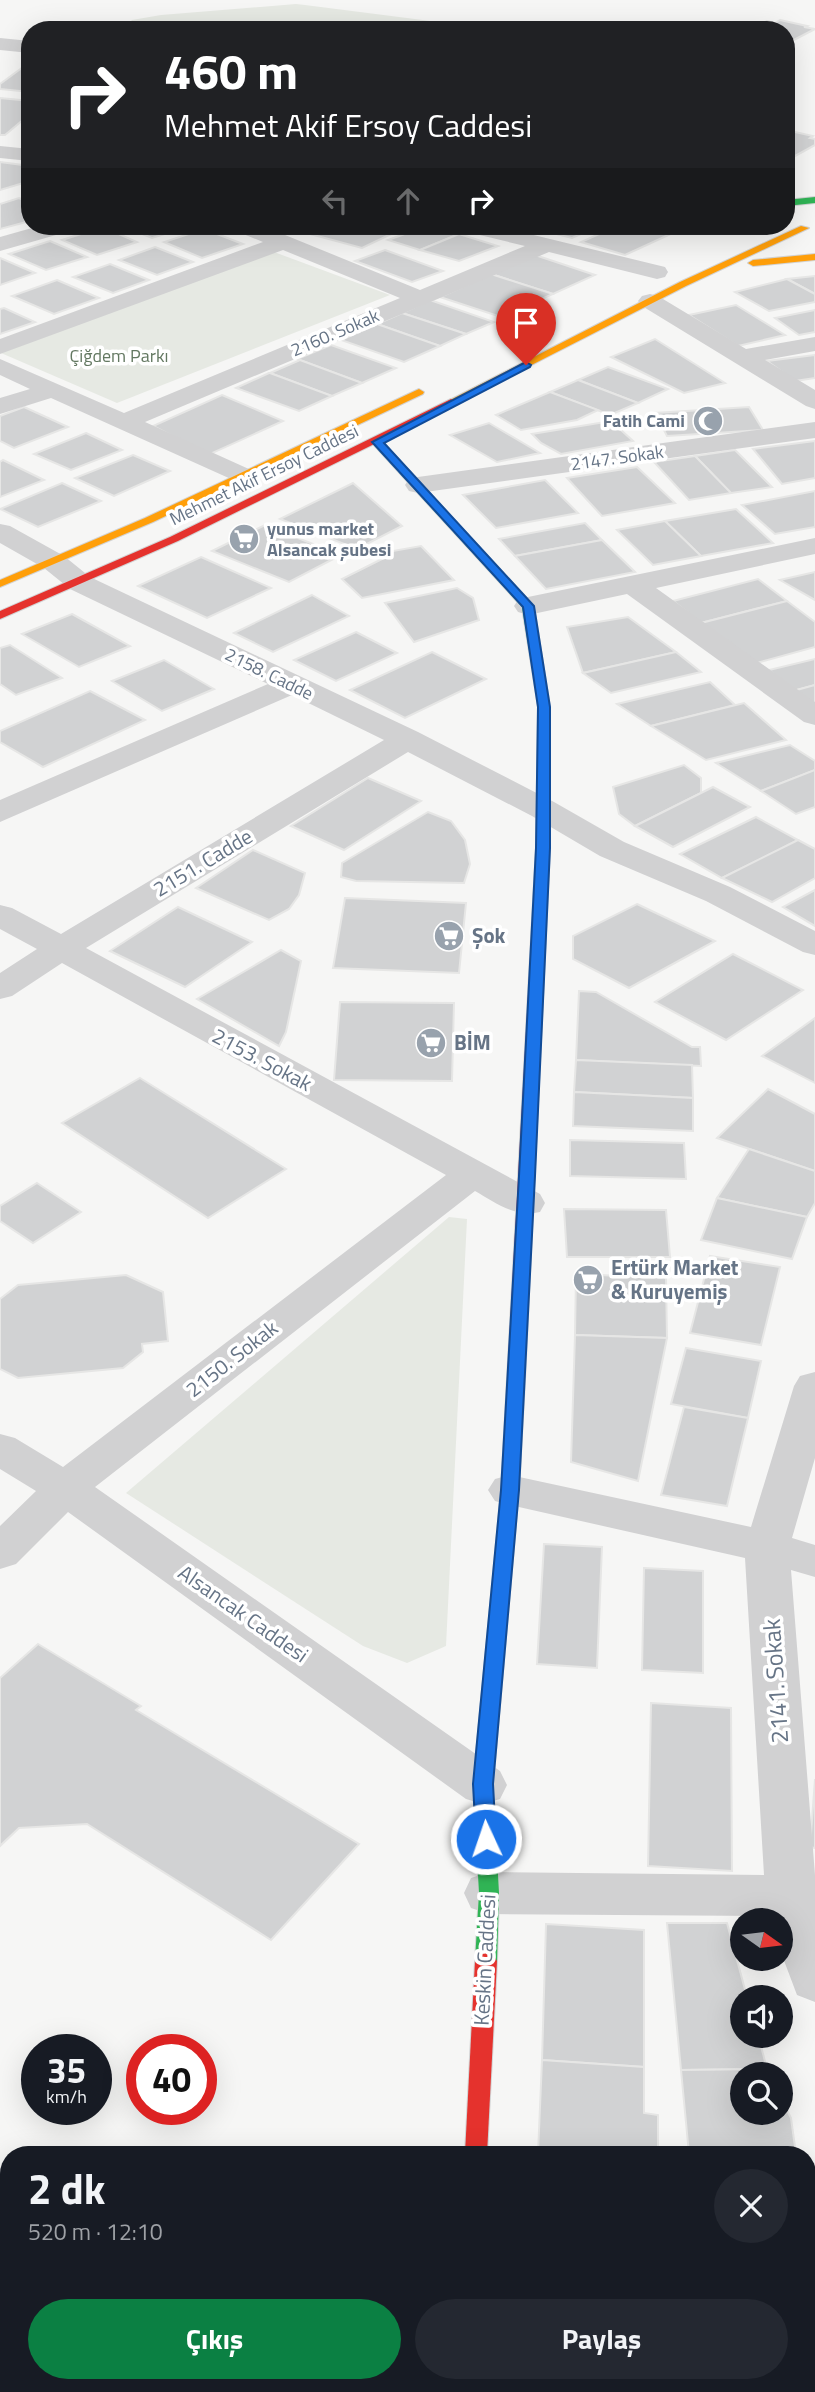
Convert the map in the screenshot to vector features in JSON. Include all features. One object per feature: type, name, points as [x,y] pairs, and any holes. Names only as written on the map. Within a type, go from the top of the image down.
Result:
[{"type":"street","points":[[0,44],[21,46]]},
{"type":"street","points":[[0,244],[31,235]]},
{"type":"street","points":[[266,235],[419,298]]},
{"type":"street","points":[[507,235],[664,269]]},
{"type":"street","name":"Mehmet Akif Ersoy Caddesi","points":[[0,615],[80,583],[377,442],[713,270],[795,235]]},
{"type":"street","points":[[0,347],[284,242]]},
{"type":"street","name":"2160. Sokak","points":[[124,422],[547,245]]},
{"type":"street","points":[[713,270],[795,257],[815,257]]},
{"type":"street","points":[[632,285],[664,269]]},
{"type":"street","points":[[650,302],[815,401]]},
{"type":"street","points":[[742,357],[815,344]]},
{"type":"street","points":[[0,366],[242,476]]},
{"type":"street","name":"Mehmet Akif Ersoy Caddesi","points":[[0,584],[242,476],[433,385]]},
{"type":"street","points":[[0,406],[52,390]]},
{"type":"street","name":"2147. Sokak","points":[[418,485],[815,430]]},
{"type":"street","points":[[377,442],[528,606],[815,546]]},
{"type":"street","name":"2158. Cadde","points":[[0,532],[54,562],[80,583],[407,739],[543,809],[612,849],[718,894],[815,945]]},
{"type":"street","points":[[632,584],[815,716]]},
{"type":"street","name":"Keskin Caddesi","points":[[476,2146],[489,1893],[483,1784],[510,1490],[543,809],[544,707],[528,606]]},
{"type":"street","points":[[0,812],[290,685]]},
{"type":"street","name":"2151. Cadde","points":[[0,989],[59,950],[407,739]]},
{"type":"street","name":"2153. Sokak","points":[[0,915],[59,950],[526,1203]]},
{"type":"street","name":"2150. Sokak","points":[[0,1553],[65,1488],[471,1174]]},
{"type":"street","name":"2141. Sokak","points":[[815,1386],[767,1547],[803,1895],[815,1980]]},
{"type":"street","name":"Alsancak Caddesi","points":[[0,1449],[65,1488],[483,1784]]},
{"type":"street","points":[[510,1490],[767,1547],[815,1561]]},
{"type":"street","points":[[489,1893],[803,1895]]},
{"type":"green space","points":[[296,4],[430,21],[131,21],[161,15]]},
{"type":"green space","name":"Çiğdem Parkı","points":[[274,252],[390,295],[117,403],[1,353]]},
{"type":"green space","points":[[449,1217],[467,1219],[446,1646],[407,1663],[363,1646],[126,1493]]},
{"type":"building","points":[[795,23],[815,29],[795,39]]},
{"type":"building","points":[[21,69],[21,91],[0,89],[0,84]]},
{"type":"building","points":[[0,98],[21,100],[21,122],[5,135],[0,135]]},
{"type":"building","points":[[795,132],[813,136],[810,138],[815,139],[815,145],[795,156]]},
{"type":"building","points":[[0,162],[21,165],[21,184],[0,190]]},
{"type":"building","points":[[21,199],[21,223],[0,229],[0,204]]},
{"type":"building","points":[[78,235],[121,235],[137,242],[97,255],[62,240]]},
{"type":"building","points":[[186,235],[220,235],[243,244],[202,258],[164,242]]},
{"type":"building","points":[[314,235],[389,235],[362,248]]},
{"type":"building","points":[[402,235],[457,235],[420,250],[388,240]]},
{"type":"building","points":[[457,235],[498,246],[459,261],[420,250]]},
{"type":"building","points":[[597,235],[668,235],[625,255],[581,242]]},
{"type":"building","points":[[50,241],[87,257],[46,270],[9,254]]},
{"type":"building","points":[[155,247],[193,262],[157,275],[119,260]]},
{"type":"building","points":[[385,250],[443,271],[412,282],[355,261]]},
{"type":"building","points":[[535,255],[595,275],[553,294],[491,274]]},
{"type":"building","points":[[0,258],[35,273],[0,285]]},
{"type":"building","points":[[110,264],[149,280],[113,293],[73,277]]},
{"type":"building","points":[[491,274],[553,294],[501,317],[440,297]]},
{"type":"building","points":[[815,276],[815,294],[787,279]]},
{"type":"building","points":[[787,279],[815,294],[815,302],[769,311],[735,292]]},
{"type":"building","points":[[57,280],[99,298],[54,314],[12,296]]},
{"type":"building","points":[[430,300],[494,322],[466,334],[402,313]]},
{"type":"building","points":[[736,305],[785,335],[738,346],[689,315]]},
{"type":"building","points":[[4,308],[35,322],[0,334],[0,309]]},
{"type":"building","points":[[815,310],[815,332],[799,335],[775,318]]},
{"type":"building","points":[[402,313],[466,334],[440,346],[377,324]]},
{"type":"building","points":[[377,324],[440,346],[404,362],[341,340]]},
{"type":"building","points":[[655,339],[725,383],[684,393],[611,357]]},
{"type":"building","points":[[331,345],[396,368],[362,383],[297,359]]},
{"type":"building","points":[[815,355],[815,378],[795,381],[767,361]]},
{"type":"building","points":[[300,360],[362,383],[332,396],[270,373]]},
{"type":"building","points":[[608,367],[668,389],[638,403],[578,380]]},
{"type":"building","points":[[269,373],[332,396],[299,411],[236,388]]},
{"type":"building","points":[[578,380],[638,403],[610,415],[550,392]]},
{"type":"building","points":[[550,392],[598,410],[577,420],[521,430],[496,415]]},
{"type":"building","points":[[222,395],[283,421],[208,455],[153,426]]},
{"type":"building","points":[[24,407],[68,427],[14,448],[0,441],[0,416]]},
{"type":"building","name":"Fatih Cami","points":[[749,407],[763,430],[667,436],[655,413]]},
{"type":"building","points":[[611,421],[633,441],[561,454],[541,443],[532,434]]},
{"type":"building","points":[[489,423],[540,453],[497,462],[450,435]]},
{"type":"building","points":[[86,433],[122,450],[71,470],[34,454]]},
{"type":"building","points":[[815,441],[815,478],[782,484],[753,449]]},
{"type":"building","points":[[735,450],[772,487],[731,493],[695,456]]},
{"type":"building","points":[[133,455],[170,471],[114,496],[75,478]]},
{"type":"building","points":[[695,456],[731,493],[689,500],[654,462]]},
{"type":"building","points":[[3,460],[44,480],[0,497],[0,462]]},
{"type":"building","points":[[637,467],[675,503],[602,516],[567,478]]},
{"type":"building","points":[[545,480],[578,513],[496,528],[463,495]]},
{"type":"building","points":[[62,483],[101,501],[38,527],[0,509]]},
{"type":"building","points":[[353,483],[402,526],[357,549],[280,519]]},
{"type":"building","points":[[815,491],[815,527],[775,534],[742,505]]},
{"type":"building","points":[[736,509],[773,543],[701,556],[665,521]]},
{"type":"building","points":[[665,521],[701,556],[653,565],[617,530]]},
{"type":"building","points":[[585,523],[602,540],[515,556],[499,539]]},
{"type":"building","points":[[265,525],[341,555],[289,582],[212,551]]},
{"type":"building","points":[[602,540],[635,572],[546,589],[515,556]]},
{"type":"building","points":[[421,546],[454,580],[362,598],[342,579],[386,557],[387,552]]},
{"type":"building","points":[[201,557],[271,588],[207,618],[138,586]]},
{"type":"building","points":[[815,572],[815,600],[780,580]]},
{"type":"building","points":[[758,579],[787,601],[701,623],[673,601]]},
{"type":"building","points":[[457,588],[473,598],[479,620],[414,642],[385,603]]},
{"type":"building","points":[[312,595],[349,616],[273,652],[234,633]]},
{"type":"building","points":[[787,601],[815,622],[815,647],[753,664],[701,623]]},
{"type":"building","points":[[72,614],[130,646],[79,667],[22,634]]},
{"type":"building","points":[[628,617],[676,652],[583,673],[567,627]]},
{"type":"building","points":[[356,632],[397,653],[336,681],[294,660]]},
{"type":"building","points":[[10,645],[62,678],[16,695],[0,684],[0,648]]},
{"type":"building","points":[[432,652],[486,679],[405,718],[350,690]]},
{"type":"building","points":[[676,652],[701,672],[611,693],[583,673]]},
{"type":"building","points":[[815,659],[815,685],[793,691],[769,670]]},
{"type":"building","points":[[164,660],[214,689],[162,711],[112,681]]},
{"type":"building","points":[[710,682],[735,705],[651,726],[617,704]]},
{"type":"building","points":[[815,685],[815,708],[793,691]]},
{"type":"building","points":[[90,691],[145,720],[43,767],[0,742],[0,731]]},
{"type":"building","points":[[744,703],[786,740],[706,760],[651,726]]},
{"type":"building","points":[[790,745],[815,761],[815,770],[761,791],[716,763]]},
{"type":"building","points":[[684,765],[701,778],[701,793],[635,826],[619,814],[613,787]]},
{"type":"building","points":[[815,770],[815,807],[796,814],[761,791]]},
{"type":"building","points":[[368,778],[421,801],[344,850],[291,826]]},
{"type":"building","points":[[713,787],[750,807],[673,847],[635,826]]},
{"type":"building","points":[[428,812],[451,821],[465,840],[470,864],[464,883],[356,881],[341,877],[342,863]]},
{"type":"building","points":[[756,817],[798,840],[722,878],[680,854]]},
{"type":"building","points":[[798,840],[815,849],[815,878],[772,902],[722,878]]},
{"type":"building","points":[[253,850],[305,873],[299,895],[289,909],[269,920],[196,888]]},
{"type":"building","points":[[815,890],[815,926],[783,907]]},
{"type":"building","points":[[345,898],[466,903],[459,973],[333,968]]},
{"type":"building","points":[[637,904],[715,941],[629,988],[573,959],[573,936]]},
{"type":"building","points":[[178,907],[252,942],[185,987],[110,951]]},
{"type":"building","points":[[281,950],[301,961],[286,1032],[279,1046],[197,999]]},
{"type":"building","points":[[733,954],[803,990],[726,1040],[655,1002]]},
{"type":"building","points":[[579,991],[596,992],[692,1047],[700,1047],[701,1066],[576,1060]]},
{"type":"building","points":[[340,1002],[454,1003],[452,1081],[334,1080]]},
{"type":"building","points":[[815,1018],[815,1083],[762,1056]]},
{"type":"building","points":[[576,1060],[692,1065],[693,1098],[574,1092]]},
{"type":"building","points":[[140,1078],[286,1169],[208,1218],[62,1123]]},
{"type":"building","points":[[768,1089],[815,1114],[815,1171],[717,1138]]},
{"type":"building","points":[[574,1092],[693,1098],[693,1131],[573,1126]]},
{"type":"building","points":[[570,1140],[684,1143],[686,1179],[570,1176]]},
{"type":"building","points":[[749,1149],[815,1171],[815,1203],[807,1217],[717,1198]]},
{"type":"building","points":[[37,1183],[81,1212],[33,1243],[0,1221],[0,1206]]},
{"type":"building","points":[[717,1198],[807,1217],[792,1259],[701,1240]]},
{"type":"building","points":[[564,1209],[666,1210],[670,1257],[567,1257]]},
{"type":"building","points":[[710,1256],[780,1267],[761,1345],[690,1333]]},
{"type":"building","points":[[576,1274],[666,1278],[667,1338],[575,1335]]},
{"type":"building","points":[[126,1275],[163,1292],[168,1341],[142,1344],[143,1352],[123,1368],[18,1378],[0,1369],[0,1299],[18,1285]]},
{"type":"building","points":[[575,1335],[667,1338],[638,1481],[571,1462]]},
{"type":"building","points":[[686,1348],[761,1361],[748,1418],[671,1404]]},
{"type":"building","points":[[684,1407],[748,1418],[727,1506],[661,1495]]},
{"type":"building","points":[[544,1544],[602,1547],[597,1668],[537,1664]]},
{"type":"building","points":[[644,1568],[703,1571],[703,1673],[642,1670]]},
{"type":"building","points":[[38,1644],[141,1706],[136,1710],[359,1844],[271,1940],[87,1824],[19,1828],[0,1846],[0,1678]]},
{"type":"building","points":[[651,1703],[731,1708],[732,1871],[648,1866]]},
{"type":"building","points":[[815,1779],[815,1848],[810,1847]]},
{"type":"building","points":[[667,1923],[727,1923],[730,1934],[730,1971],[740,1971],[744,1985],[730,1985],[730,2048],[761,2048],[765,2062],[730,2062],[730,2069],[681,2070]]},
{"type":"building","points":[[546,1924],[644,1930],[644,2067],[542,2060]]},
{"type":"building","points":[[542,2060],[644,2067],[644,2113],[658,2115],[658,2146],[538,2146]]},
{"type":"building","points":[[730,2069],[730,2125],[792,2125],[795,2146],[688,2146],[681,2070]]},
{"type":"traffic: fast","points":[[795,202],[815,200]]},
{"type":"traffic: fast","points":[[377,442],[528,606],[544,707],[543,780]]},
{"type":"traffic: fast","points":[[486,1961],[489,1893],[483,1785],[510,1490],[516,1379]]},
{"type":"traffic: slow","points":[[795,232],[804,228]]},
{"type":"traffic: slow","points":[[451,402],[683,284],[789,235]]},
{"type":"traffic: slow","points":[[753,263],[815,257]]},
{"type":"traffic: slow","points":[[0,584],[149,520],[419,392]]},
{"type":"traffic: jam","points":[[0,615],[174,539],[451,402]]},
{"type":"traffic: jam","points":[[516,1379],[543,848],[543,780]]},
{"type":"traffic: jam","points":[[476,2146],[486,1961]]},
{"type":"place","name":"Fatih Cami","points":[[708,421]]},
{"type":"place","name":"yunus market Alsancak şubesi","points":[[244,539]]},
{"type":"place","name":"Şok","points":[[449,936]]},
{"type":"place","name":"BİM","points":[[431,1043]]},
{"type":"place","name":"Ertürk Market & Kuruyemiş","points":[[588,1280]]},
{"type":"route","points":[[486,1839],[483,1784],[510,1490],[527,1176],[543,848],[544,707],[528,606],[377,442],[526,365]]}]
